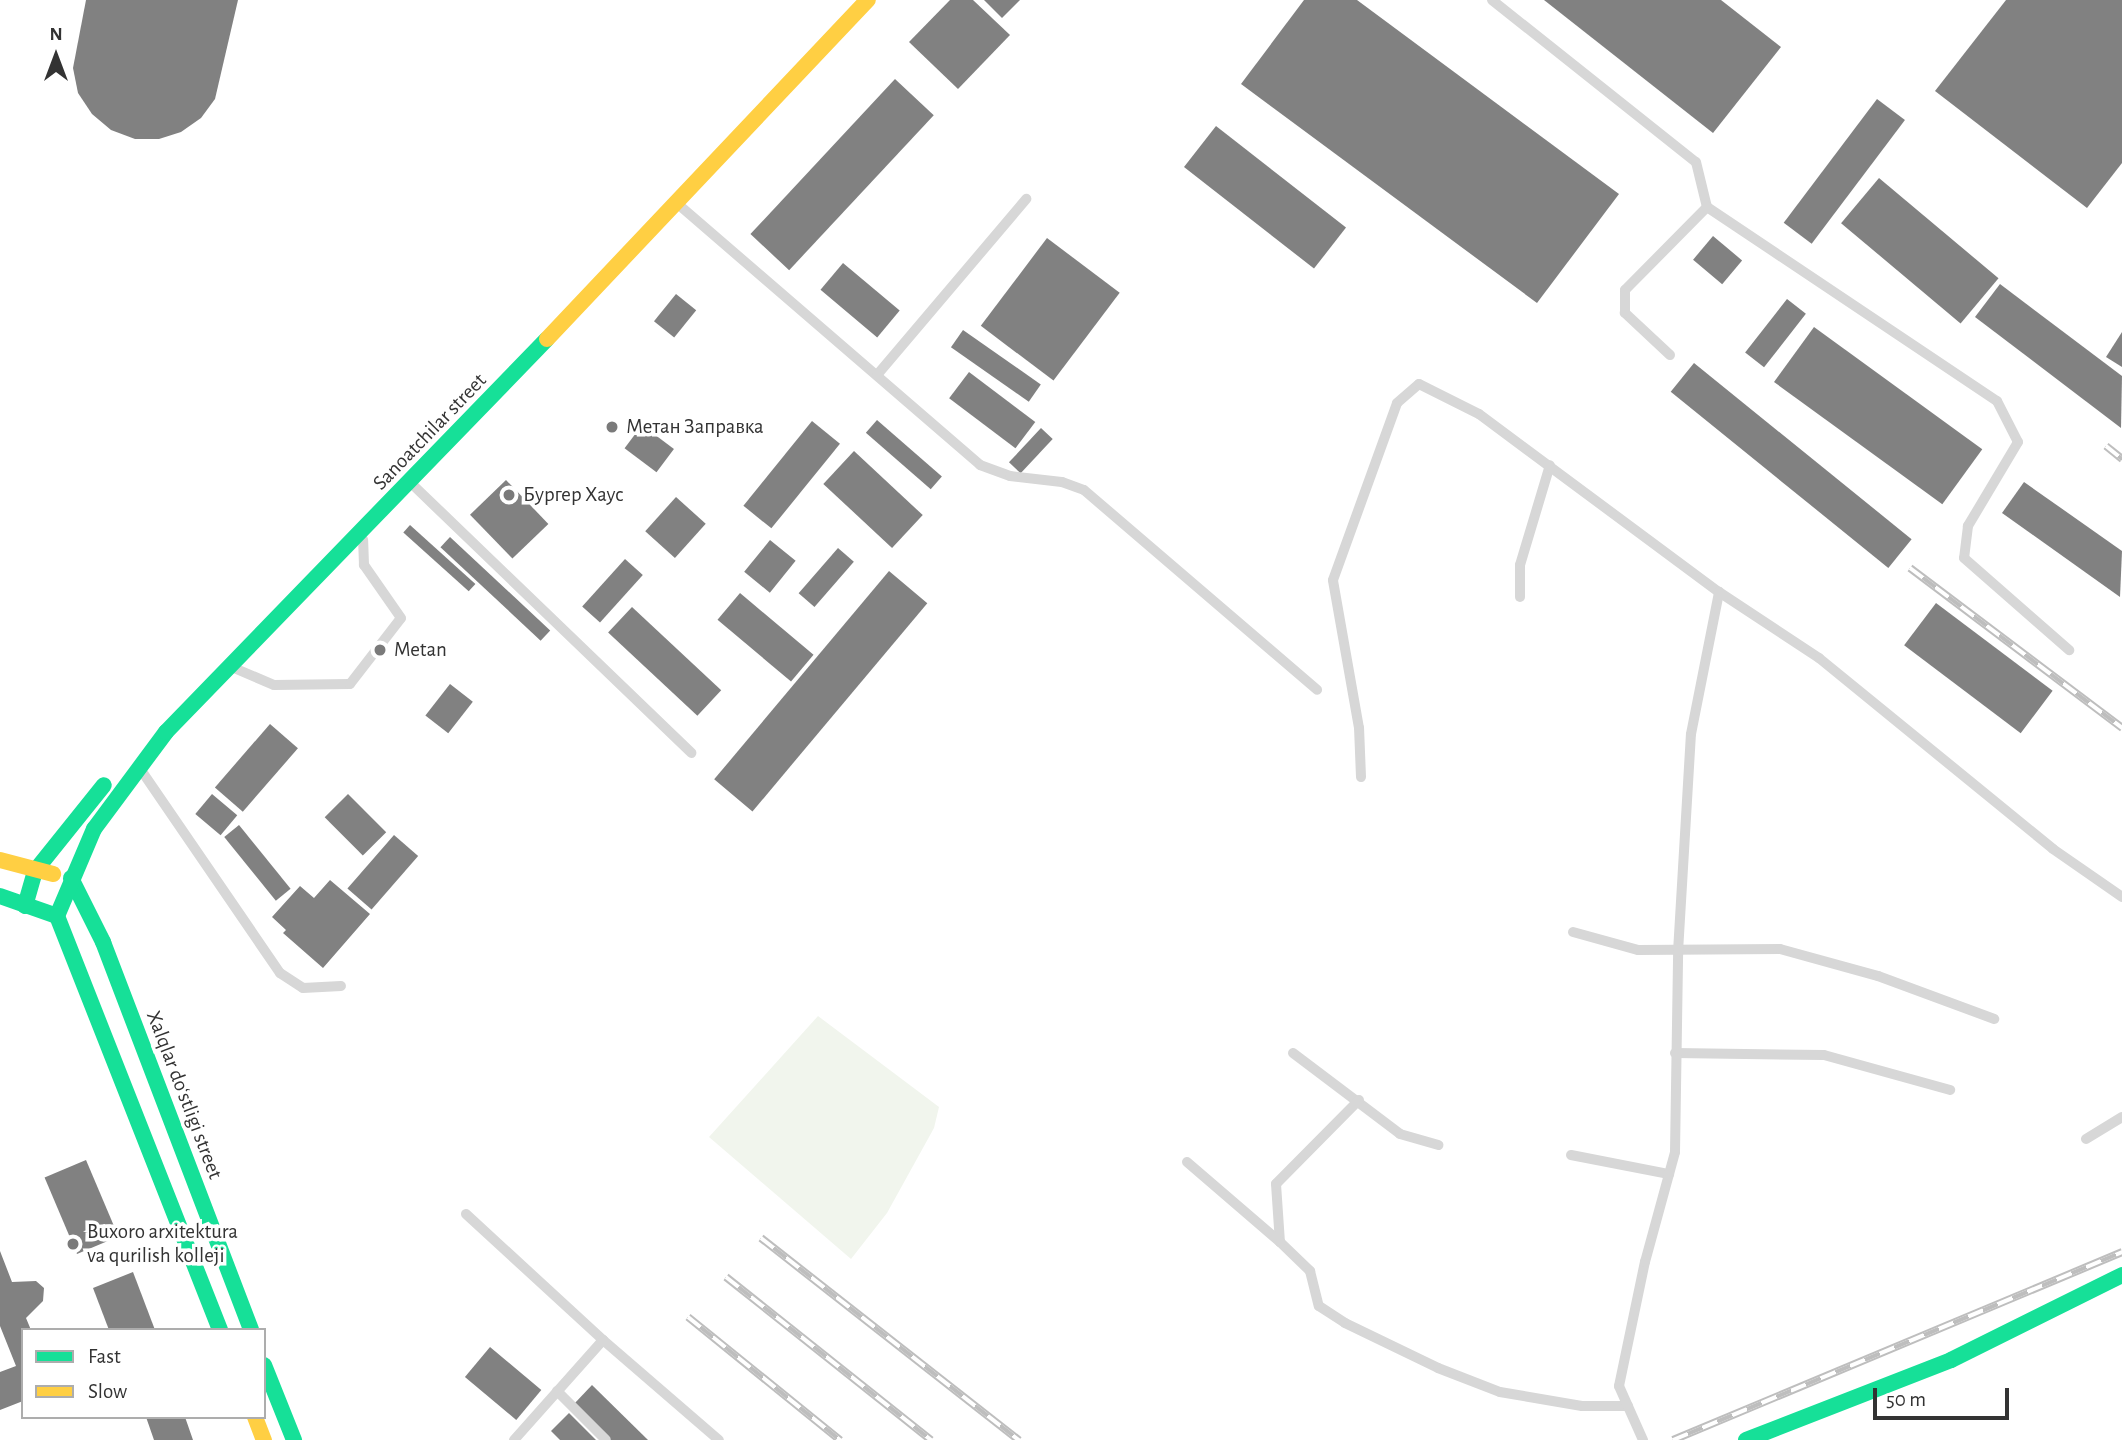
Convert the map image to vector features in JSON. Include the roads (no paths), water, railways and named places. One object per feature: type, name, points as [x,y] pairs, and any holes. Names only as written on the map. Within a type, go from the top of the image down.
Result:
[{"type":"main road","name":"Sanoatchilar street","points":[[25,906],[35,871],[163,716],[362,513],[846,0]]},
{"type":"main road","name":"Sanoatchilar street","points":[[57,916],[71,878],[112,800],[139,766],[230,666],[363,534],[868,0]]},
{"type":"main road","points":[[0,860],[71,878]]},
{"type":"main road","name":"Xalqlar doʻstligi street","points":[[71,878],[103,942],[250,1328]]},
{"type":"main road","points":[[0,896],[57,916],[219,1328]]},
{"type":"main road","points":[[1745,1440],[1951,1360],[2122,1275]]},
{"type":"main road","points":[[266,1369],[294,1440]]},
{"type":"main road","points":[[256,1419],[264,1440]]},
{"type":"lane","points":[[1492,0],[1696,162],[1707,207],[1997,401],[2018,442],[1968,526],[1964,558],[2069,650]]},
{"type":"lane","points":[[877,375],[1026,198]]},
{"type":"lane","points":[[676,202],[980,465],[1010,477],[1062,482],[1084,490],[1317,690]]},
{"type":"lane","points":[[1670,355],[1625,313],[1625,290],[1707,207]]},
{"type":"lane","points":[[1361,777],[1359,728],[1333,580],[1397,403],[1419,384],[1479,414],[1719,592],[1819,658],[2053,849],[2122,897]]},
{"type":"lane","points":[[1520,597],[1520,565],[1550,465]]},
{"type":"lane","points":[[411,483],[691,753]]},
{"type":"lane","points":[[230,666],[274,685],[351,684],[401,618],[364,565],[363,534]]},
{"type":"lane","points":[[1643,1440],[1619,1386],[1675,1152],[1678,952],[1691,734],[1719,592]]},
{"type":"lane","points":[[139,766],[280,973],[303,988],[341,986]]},
{"type":"lane","points":[[1573,932],[1638,950],[1678,952],[1702,947],[1780,949],[1878,975],[1994,1019]]},
{"type":"lane","points":[[1293,1053],[1359,1100],[1400,1134],[1438,1145]]},
{"type":"lane","points":[[1675,1053],[1824,1055],[1950,1090]]},
{"type":"lane","points":[[1280,1242],[1276,1184],[1359,1100]]},
{"type":"lane","points":[[2086,1139],[2122,1118]]},
{"type":"lane","points":[[1571,1156],[1669,1174]]},
{"type":"lane","points":[[1187,1161],[1310,1271],[1319,1306],[1345,1323],[1438,1368],[1500,1392],[1582,1406],[1628,1406]]},
{"type":"lane","points":[[466,1214],[603,1340],[719,1440]]},
{"type":"lane","points":[[514,1440],[603,1340]]},
{"type":"lane","points":[[557,1391],[606,1440]]},
{"type":"railway","points":[[2106,446],[2122,459]]},
{"type":"railway","points":[[1910,568],[2122,728]]},
{"type":"railway","points":[[761,1238],[1019,1440]]},
{"type":"railway","points":[[1673,1440],[2122,1252]]},
{"type":"railway","points":[[726,1277],[931,1440]]},
{"type":"railway","points":[[688,1317],[840,1440]]},
{"type":"place","name":"Метан Заправка","points":[[612,427]]},
{"type":"place","name":"Бургер Хаус","points":[[509,495]]},
{"type":"place","name":"Metan","points":[[380,650]]},
{"type":"place","name":"Buxoro arxitektura va qurilish kolleji","points":[[73,1244]]}]
